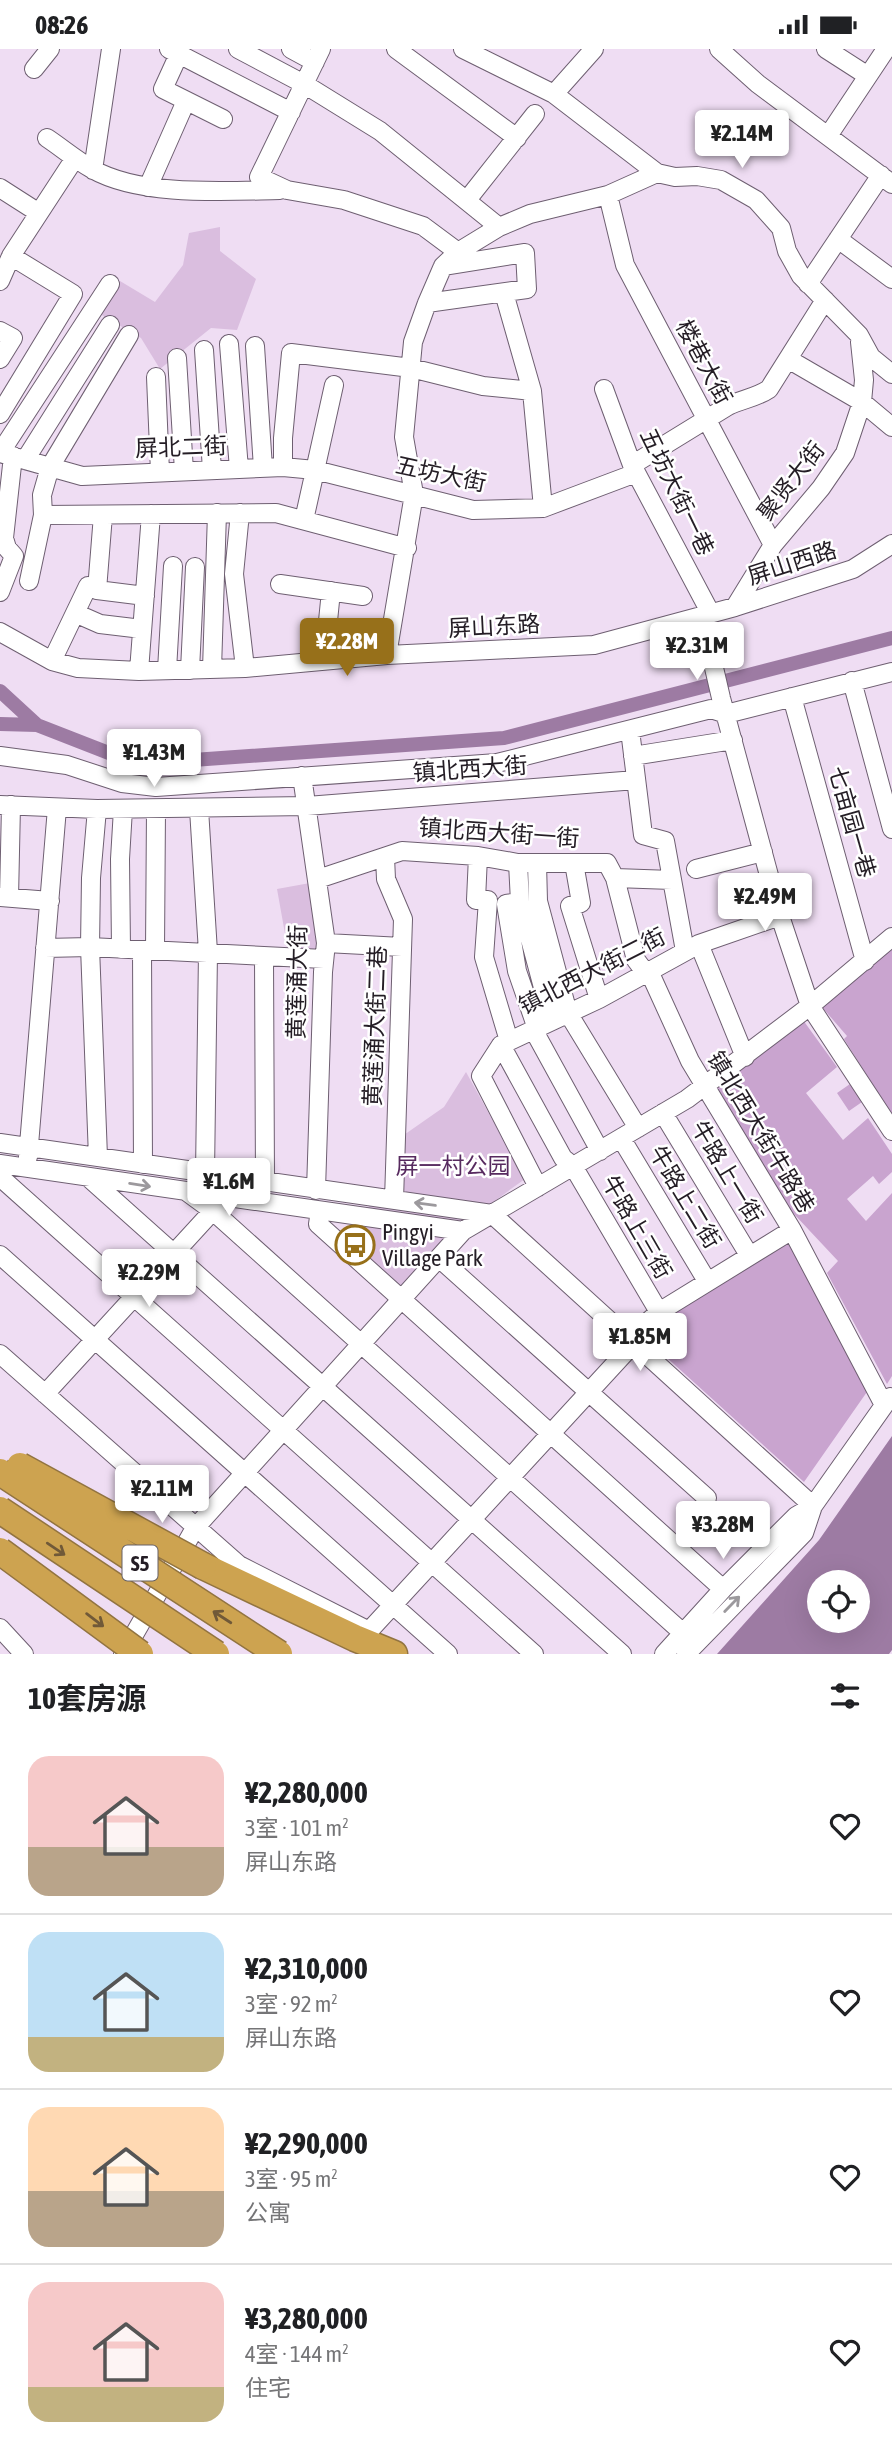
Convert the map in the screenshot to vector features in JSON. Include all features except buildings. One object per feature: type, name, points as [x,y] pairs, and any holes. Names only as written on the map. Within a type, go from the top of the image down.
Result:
[{"type":"highway","points":[[0,1455],[203,1566],[394,1654]]},
{"type":"highway","name":"S5","points":[[0,1472],[279,1654]]},
{"type":"highway","name":"S5","points":[[0,1510],[216,1654]]},
{"type":"highway","points":[[0,1551],[139,1654]]},
{"type":"highway","points":[[90,1572],[199,1654]]},
{"type":"street","points":[[93,170],[111,49]]},
{"type":"street","points":[[238,49],[304,84],[380,131],[499,227]]},
{"type":"street","points":[[287,190],[259,177],[318,55],[290,49]]},
{"type":"street","points":[[396,49],[516,138]]},
{"type":"street","points":[[463,49],[554,94],[657,173],[721,180],[756,200],[781,228],[788,251],[801,276],[859,335],[871,357],[889,365]]},
{"type":"street","points":[[719,49],[758,84],[886,180],[838,239],[808,283]]},
{"type":"street","points":[[826,49],[868,76]]},
{"type":"street","points":[[828,136],[886,49]]},
{"type":"street","points":[[554,94],[589,51]]},
{"type":"street","points":[[223,119],[163,89],[174,52],[291,112]]},
{"type":"street","points":[[148,187],[186,101]]},
{"type":"street","points":[[467,200],[535,114]]},
{"type":"street","points":[[47,138],[93,170],[127,182],[148,187],[213,191],[287,190],[344,199],[423,226],[458,252]]},
{"type":"street","points":[[1,277],[11,256],[75,157]]},
{"type":"street","points":[[387,655],[414,494],[404,437],[413,342],[443,266],[458,252],[499,227],[530,214],[608,195],[657,173]]},
{"type":"street","points":[[1,190],[39,213]]},
{"type":"street","name":"楼巷大街","points":[[608,195],[625,265],[772,545]]},
{"type":"street","points":[[838,239],[892,279]]},
{"type":"street","points":[[427,303],[527,289],[525,253],[443,266]]},
{"type":"street","points":[[0,414],[73,294],[11,256]]},
{"type":"street","points":[[0,591],[14,557],[4,538],[10,455],[110,284]]},
{"type":"street","points":[[504,293],[532,391],[542,508]]},
{"type":"street","name":"五坊大街","points":[[315,470],[473,510],[542,508],[634,469],[739,400],[756,397],[769,389],[825,300]]},
{"type":"street","points":[[10,455],[110,325]]},
{"type":"street","points":[[0,331],[13,338],[0,359]]},
{"type":"street","points":[[29,581],[43,515],[42,495],[50,467],[129,335]]},
{"type":"street","name":"聚贤大街","points":[[735,607],[772,545],[821,488],[845,453],[862,402],[864,380],[859,335]]},
{"type":"street","points":[[229,344],[239,469]]},
{"type":"street","points":[[255,346],[263,468]]},
{"type":"street","points":[[204,350],[212,470]]},
{"type":"street","points":[[283,467],[291,352],[411,368],[483,386],[532,391]]},
{"type":"street","points":[[177,358],[184,471]]},
{"type":"street","points":[[788,359],[862,402],[892,427]]},
{"type":"street","points":[[156,377],[160,472]]},
{"type":"street","points":[[304,520],[334,385]]},
{"type":"street","name":"五坊大街一巷","points":[[604,389],[634,469],[706,615],[711,656],[723,706],[780,916],[810,1006],[892,1131]]},
{"type":"street","name":"屏北二街","points":[[10,455],[82,476],[283,467],[315,470]]},
{"type":"street","points":[[212,669],[217,513]]},
{"type":"street","points":[[240,513],[234,574],[245,668]]},
{"type":"street","points":[[43,515],[275,513],[407,548]]},
{"type":"street","points":[[139,671],[151,514]]},
{"type":"street","points":[[97,590],[103,515]]},
{"type":"street","name":"屏山西路","points":[[706,615],[853,569],[892,544]]},
{"type":"street","points":[[147,566],[217,567]]},
{"type":"street","points":[[167,670],[173,566]]},
{"type":"street","points":[[190,670],[195,567]]},
{"type":"street","points":[[280,584],[363,596]]},
{"type":"street","points":[[52,661],[88,586],[97,590],[145,596]]},
{"type":"street","points":[[324,661],[331,591]]},
{"type":"street","points":[[75,613],[100,624],[142,629]]},
{"type":"street","name":"屏山东路","points":[[0,632],[52,661],[78,668],[190,670],[245,668],[387,655],[594,645],[706,615]]},
{"type":"street","points":[[0,756],[68,765],[122,783],[156,787],[496,762],[723,706],[792,697],[852,681],[889,678]]},
{"type":"street","points":[[852,681],[892,829]]},
{"type":"street","name":"七亩园一巷","points":[[792,697],[866,961]]},
{"type":"street","points":[[630,730],[643,835],[665,841],[672,880],[692,948],[745,1056]]},
{"type":"street","points":[[633,756],[733,740]]},
{"type":"street","name":"黄莲涌大街","points":[[302,776],[318,879],[325,951],[316,1189]]},
{"type":"street","name":"镇北西大街","points":[[5,805],[97,809],[307,806],[636,780]]},
{"type":"street","points":[[5,805],[4,898],[50,901]]},
{"type":"street","points":[[27,1168],[57,808]]},
{"type":"street","points":[[97,809],[91,878],[90,947],[98,1157]]},
{"type":"street","points":[[121,949],[120,859],[123,809]]},
{"type":"street","points":[[143,1164],[148,950],[156,809]]},
{"type":"street","points":[[199,809],[208,952],[205,1174]]},
{"type":"street","name":"镇北西大街一街","points":[[318,879],[402,851],[478,856],[518,863],[607,863],[615,878],[672,880]]},
{"type":"street","points":[[696,869],[763,852]]},
{"type":"street","name":"牛路上三街","points":[[478,856],[476,900],[488,899],[484,957],[505,1043],[563,1158],[573,1166],[659,1312]]},
{"type":"street","name":"黄莲涌大街二巷","points":[[385,857],[386,879],[403,919],[394,1200]]},
{"type":"street","points":[[518,863],[520,902],[552,1021]]},
{"type":"street","points":[[537,863],[538,901],[568,1013],[638,1128]]},
{"type":"street","points":[[574,863],[581,904],[570,906],[599,999]]},
{"type":"street","name":"镇北西大街牛路巷","points":[[615,878],[636,960],[642,968],[649,971],[690,1061],[792,1230],[888,1400]]},
{"type":"street","points":[[520,902],[506,904],[517,971],[535,1023],[533,1029],[600,1151]]},
{"type":"street","name":"镇北西大街二街","points":[[505,1043],[599,999],[692,948],[780,916]]},
{"type":"street","points":[[123,1654],[195,1528],[463,1231],[705,1086],[810,1006],[892,937]]},
{"type":"street","points":[[45,949],[90,947],[264,957],[402,947]]},
{"type":"street","points":[[264,957],[265,1182]]},
{"type":"street","points":[[505,1043],[481,1076],[538,1187]]},
{"type":"street","name":"牛路上一街","points":[[663,1113],[750,1255]]},
{"type":"street","name":"牛路上二街","points":[[621,1138],[707,1281]]},
{"type":"street","points":[[0,1143],[492,1214],[813,1506]]},
{"type":"street","points":[[0,1164],[187,1192],[219,1204],[320,1211],[463,1231]]},
{"type":"street","points":[[0,1177],[534,1654]]},
{"type":"street","points":[[88,1177],[622,1654]]},
{"type":"street","points":[[45,1394],[219,1204]]},
{"type":"street","points":[[219,1204],[361,1344],[682,1633]]},
{"type":"street","points":[[320,1211],[318,1224],[723,1588]]},
{"type":"street","points":[[0,1354],[239,1565],[369,1631],[635,1342],[640,1329],[659,1312],[792,1230]]},
{"type":"street","points":[[0,1255],[448,1654]]},
{"type":"street","points":[[439,1258],[707,1497]]},
{"type":"street","points":[[685,1654],[804,1533],[813,1506],[888,1400]]},
{"type":"street","points":[[664,1654],[723,1588],[796,1516],[813,1506]]},
{"type":"street","points":[[0,1628],[24,1654]]},
{"type":"green space","points":[[220,227],[220,251],[256,279],[237,330],[211,328],[160,369],[141,338],[100,314],[120,281],[155,302],[183,265],[189,233]]},
{"type":"green space","points":[[310,883],[322,950],[289,956],[277,889]]},
{"type":"green space","name":"屏一村公园","points":[[466,1072],[525,1179],[459,1230],[401,1289],[338,1237],[398,1178],[401,1137],[444,1107]]},
{"type":"shaded area","points":[[892,1436],[892,1650],[889,1654],[717,1654],[819,1540]]},
{"type":"waterway","points":[[0,691],[37,725],[137,764],[504,738],[892,638]]},
{"type":"waterway","points":[[0,724],[37,725]]},
{"type":"place","name":"Pingyi Village Park","points":[[355,1245]]}]
